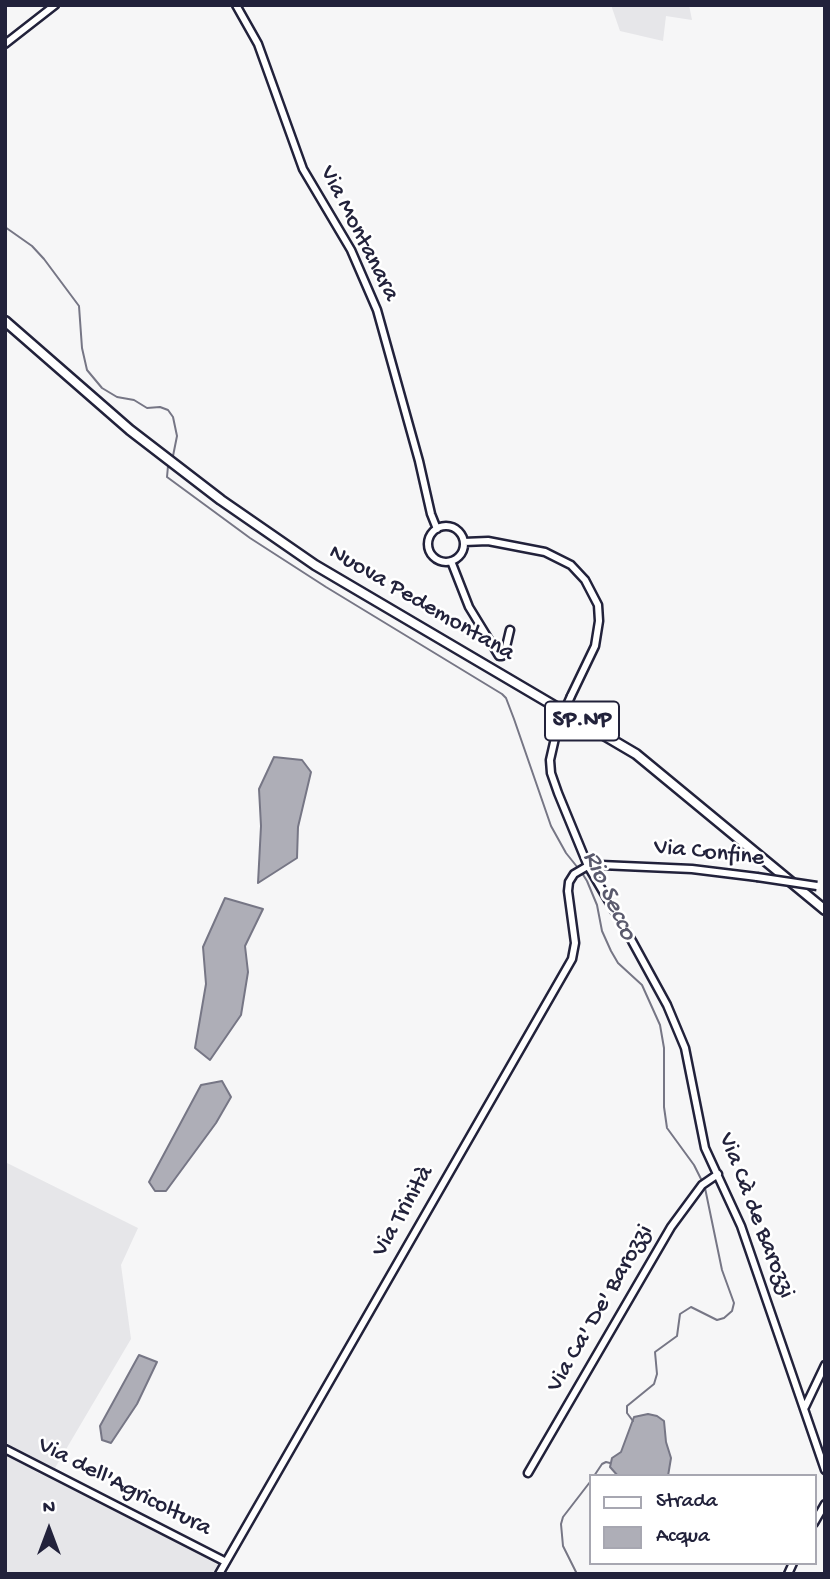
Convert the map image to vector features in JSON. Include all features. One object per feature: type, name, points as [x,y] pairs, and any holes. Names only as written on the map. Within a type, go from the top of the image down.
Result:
[{"type":"main road","name":"Nuova Pedemontana","points":[[5,321],[130,430],[220,500],[315,565],[636,754],[825,910]]},
{"type":"street","points":[[5,44],[55,5]]},
{"type":"street","name":"Via Montanara","points":[[236,5],[258,44],[306,176],[351,250],[377,310],[437,529]]},
{"type":"street","points":[[443,527],[459,531],[464,542],[461,554],[451,561],[440,561],[431,553],[428,542],[437,529],[443,527]]},
{"type":"street","points":[[464,542],[488,541],[545,552],[571,565],[585,580],[598,605],[598,634],[551,747],[551,773],[587,866]]},
{"type":"street","points":[[451,561],[469,607],[499,656],[505,651],[510,630]]},
{"type":"street","name":"Via Trinità","points":[[219,1574],[572,959],[575,943],[569,882],[576,872],[587,866]]},
{"type":"street","name":"Via Confine","points":[[587,866],[692,869],[821,887]]},
{"type":"street","name":"Via Cà de Barozzi","points":[[587,866],[667,1005],[685,1048],[705,1148],[741,1226],[825,1470]]},
{"type":"street","name":"Via Ca' De' Barozzi","points":[[528,1473],[671,1227],[705,1183],[718,1174]]},
{"type":"street","points":[[804,1408],[825,1365]]},
{"type":"street","name":"Via dell'Agricoltura","points":[[5,1449],[226,1562]]},
{"type":"street","points":[[816,1520],[825,1504]]},
{"type":"shaded area","points":[[611,5],[689,5],[692,20],[666,16],[663,41],[620,31]]},
{"type":"shaded area","points":[[5,1162],[138,1228],[121,1265],[131,1339],[55,1468],[5,1443]]},
{"type":"shaded area","points":[[5,1454],[227,1567],[223,1574],[5,1574]]},
{"type":"water","points":[[274,757],[302,760],[311,772],[298,827],[297,858],[258,883],[261,826],[259,789]]},
{"type":"water","points":[[225,898],[263,909],[245,946],[248,972],[241,1015],[210,1060],[195,1048],[206,984],[203,947]]},
{"type":"water","points":[[222,1081],[231,1097],[216,1123],[166,1191],[155,1191],[149,1182],[201,1085]]},
{"type":"water","points":[[139,1355],[157,1362],[137,1404],[111,1443],[102,1440],[100,1426]]},
{"type":"water","points":[[648,1414],[664,1421],[671,1458],[668,1474],[616,1474],[610,1467],[612,1458],[621,1452],[634,1417]]},
{"type":"waterway","name":"Rio Secco","points":[[5,227],[32,246],[79,306],[82,348],[87,370],[102,388],[117,397],[134,400],[147,408],[160,407],[168,410],[173,417],[177,436],[173,456]]},
{"type":"waterway","name":"Rio Secco","points":[[168,466],[167,477],[250,538],[502,694],[514,719],[551,826],[578,868]]},
{"type":"waterway","name":"Rio Secco","points":[[582,873],[597,905],[602,931],[611,951],[618,963],[642,985],[660,1025],[664,1048],[664,1107],[667,1128],[694,1165],[703,1183]]},
{"type":"waterway","name":"Rio Secco","points":[[633,1421],[627,1413],[627,1406],[654,1384],[657,1374],[655,1352],[677,1336],[680,1314],[691,1307],[717,1320],[732,1311],[734,1303],[722,1270],[705,1188]]},
{"type":"waterway","name":"Rio Secco","points":[[595,1474],[602,1464],[610,1463]]},
{"type":"waterway","name":"Rio Secco","points":[[577,1574],[563,1546],[561,1524],[563,1517],[588,1485]]}]
